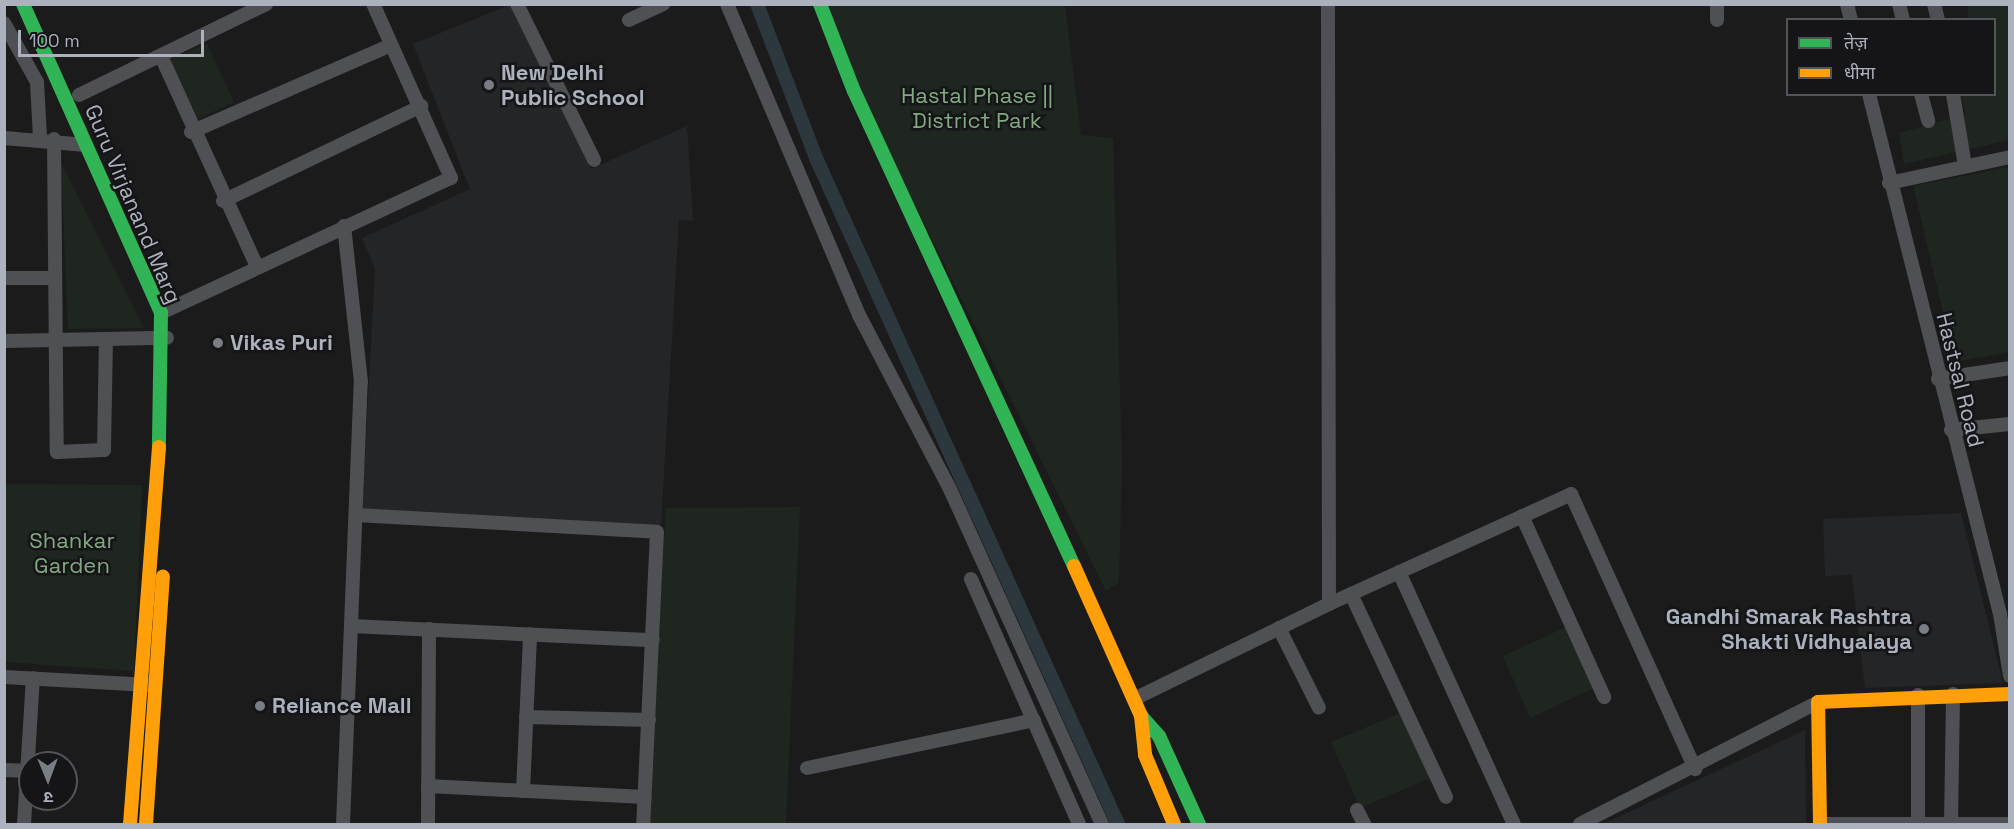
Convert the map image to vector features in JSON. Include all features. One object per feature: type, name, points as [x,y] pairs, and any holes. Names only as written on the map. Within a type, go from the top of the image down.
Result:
[{"type":"street","name":"Guru Virjanand Marg","points":[[23,4],[164,312]]},
{"type":"street","name":"Guru Virjanand Marg","points":[[37,4],[79,95],[164,312],[159,465],[130,825]]},
{"type":"street","points":[[79,95],[266,4]]},
{"type":"street","points":[[164,312],[344,226],[452,178],[373,4]]},
{"type":"street","points":[[517,4],[594,160]]},
{"type":"street","points":[[629,20],[664,4]]},
{"type":"street","points":[[727,4],[859,315],[949,487],[1102,825]]},
{"type":"street","points":[[820,4],[854,91],[1058,523],[1134,699],[1141,716],[1145,755],[1174,825]]},
{"type":"street","points":[[1328,4],[1329,604]]},
{"type":"street","points":[[1717,4],[1717,20]]},
{"type":"street","points":[[4,23],[37,82],[47,139],[54,278],[54,446],[63,454],[100,454],[106,445],[106,339]]},
{"type":"street","points":[[191,132],[391,45]]},
{"type":"street","points":[[161,56],[191,132],[256,267]]},
{"type":"street","name":"Hastsal Road","points":[[1869,96],[1951,430],[2005,612],[2010,676]]},
{"type":"street","points":[[1922,96],[1928,121]]},
{"type":"street","points":[[1953,96],[1965,166]]},
{"type":"street","points":[[223,201],[421,106]]},
{"type":"street","points":[[4,138],[47,139],[86,145]]},
{"type":"street","points":[[1889,183],[2010,157]]},
{"type":"street","points":[[343,825],[361,382],[344,226]]},
{"type":"street","points":[[4,278],[54,278]]},
{"type":"street","name":"Guru Virjanand Marg","points":[[146,825],[171,464],[164,338]]},
{"type":"street","points":[[4,341],[164,338]]},
{"type":"street","points":[[1938,379],[2010,368]]},
{"type":"street","points":[[1951,430],[2010,424]]},
{"type":"street","points":[[1134,699],[1350,594],[1561,496],[1577,499],[1695,769]]},
{"type":"street","points":[[356,515],[657,532],[644,825]]},
{"type":"street","points":[[1522,516],[1604,697]]},
{"type":"street","points":[[1399,572],[1514,825]]},
{"type":"street","points":[[971,579],[1079,825]]},
{"type":"street","points":[[1350,594],[1446,797]]},
{"type":"street","points":[[351,626],[653,640]]},
{"type":"street","points":[[1279,628],[1319,708]]},
{"type":"street","points":[[428,825],[429,629]]},
{"type":"street","points":[[523,791],[530,634]]},
{"type":"street","points":[[4,676],[156,685]]},
{"type":"street","points":[[28,751],[33,678]]},
{"type":"street","points":[[1951,824],[1953,694]]},
{"type":"street","points":[[1580,825],[1695,769],[1818,702],[1918,695],[2010,694]]},
{"type":"street","points":[[1918,695],[1918,824]]},
{"type":"street","points":[[1818,702],[1820,824],[2010,824]]},
{"type":"street","points":[[1141,716],[1159,736],[1199,825]]},
{"type":"street","points":[[526,717],[649,720]]},
{"type":"street","points":[[807,768],[1034,720]]},
{"type":"street","points":[[428,786],[645,797]]},
{"type":"street","points":[[1357,810],[1364,825]]},
{"type":"shaded area","points":[[510,5],[591,169],[687,126],[693,221],[679,220],[661,525],[362,511],[375,269],[362,238],[470,189],[413,44]]},
{"type":"shaded area","name":"Gandhi Smarak Rashtra Shakti Vidhyalaya","points":[[1961,513],[2003,683],[1865,688],[1852,575],[1825,576],[1823,519]]},
{"type":"shaded area","points":[[1805,730],[1806,824],[1603,824]]},
{"type":"green space","name":"Hastal Phase || District Park","points":[[816,5],[1065,5],[1081,135],[1113,138],[1122,465],[1119,582],[1106,591]]},
{"type":"green space","points":[[1967,5],[2009,5],[2009,140],[1904,164],[1899,133],[1966,114],[1961,96],[1996,96],[1996,18],[1969,18]]},
{"type":"green space","points":[[207,43],[234,102],[198,119],[169,60]]},
{"type":"green space","points":[[61,163],[144,328],[68,329]]},
{"type":"green space","points":[[2009,167],[2009,352],[1955,362],[1913,186]]},
{"type":"green space","name":"Shankar Garden","points":[[4,484],[142,485],[134,671],[5,662]]},
{"type":"green space","points":[[800,507],[786,824],[647,824],[666,508]]},
{"type":"green space","points":[[1566,627],[1594,688],[1530,718],[1503,656]]},
{"type":"green space","points":[[1404,711],[1432,777],[1360,808],[1331,742]]},
{"type":"waterway","points":[[757,4],[816,158],[1118,824]]},
{"type":"traffic: fast","points":[[23,4],[161,313],[159,447]]},
{"type":"traffic: fast","points":[[820,4],[854,91],[1074,566]]},
{"type":"traffic: fast","points":[[1141,716],[1159,736],[1199,824]]},
{"type":"traffic: slow","points":[[130,824],[159,447]]},
{"type":"traffic: slow","points":[[1074,566],[1141,716],[1145,755],[1174,824]]},
{"type":"traffic: slow","points":[[146,824],[163,577]]},
{"type":"traffic: slow","points":[[1820,824],[1818,702],[2010,694]]},
{"type":"place","name":"New Delhi Public School","points":[[489,85]]},
{"type":"place","name":"Vikas Puri","points":[[218,343]]},
{"type":"place","name":"Gandhi Smarak Rashtra Shakti Vidhyalaya","points":[[1924,629]]},
{"type":"place","name":"Reliance Mall","points":[[260,706]]}]
